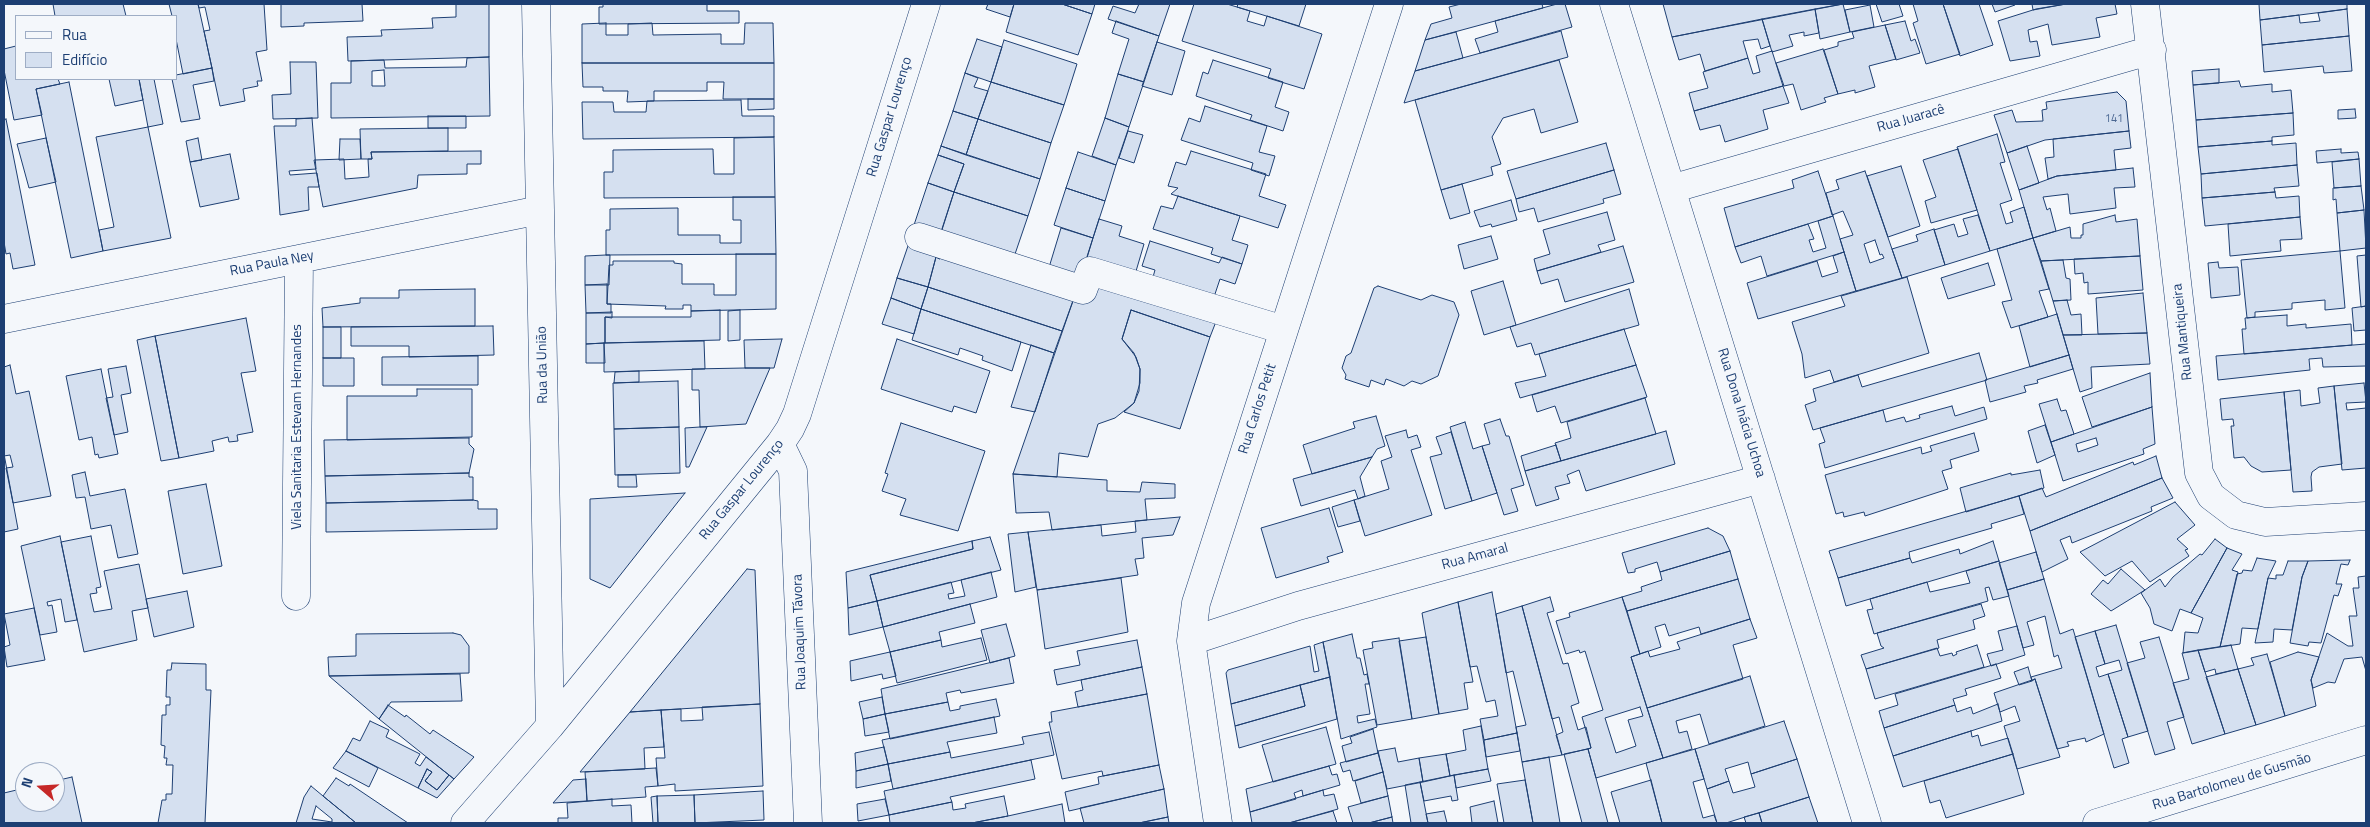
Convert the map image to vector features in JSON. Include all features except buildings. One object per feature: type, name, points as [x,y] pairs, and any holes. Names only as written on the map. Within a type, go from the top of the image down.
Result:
[{"type":"street","name":"Rua da União","points":[[536,4],[550,726]]},
{"type":"street","name":"Rua Gaspar Lourenço","points":[[465,823],[550,726],[780,444],[796,414],[926,4]]},
{"type":"street","name":"Rua Carlos Petit","points":[[1218,823],[1191,641],[1196,603],[1389,4]]},
{"type":"street","name":"Rua Dona Inácia Uchoa","points":[[1614,4],[1867,823]]},
{"type":"street","name":"Rua Mantiqueira","points":[[2145,4],[2152,50],[2199,473],[2210,496],[2236,516],[2265,522],[2366,516]]},
{"type":"street","name":"Rua Juaracê","points":[[1671,189],[2152,50]]},
{"type":"street","name":"Rua Paula Ney","points":[[4,319],[540,210]]},
{"type":"street","points":[[919,237],[1083,290],[1090,271],[1284,330]]},
{"type":"street","name":"Viela Sanitaria Estevam Hernandes","points":[[296,596],[298,259]]},
{"type":"street","name":"Rua Joaquim Távora","points":[[780,444],[793,471],[808,823]]},
{"type":"street","name":"Rua Amaral","points":[[1191,641],[1298,606],[1761,479]]},
{"type":"street","name":"Rua Bartolomeu de Gusmão","points":[[2098,823],[2366,740]]}]
